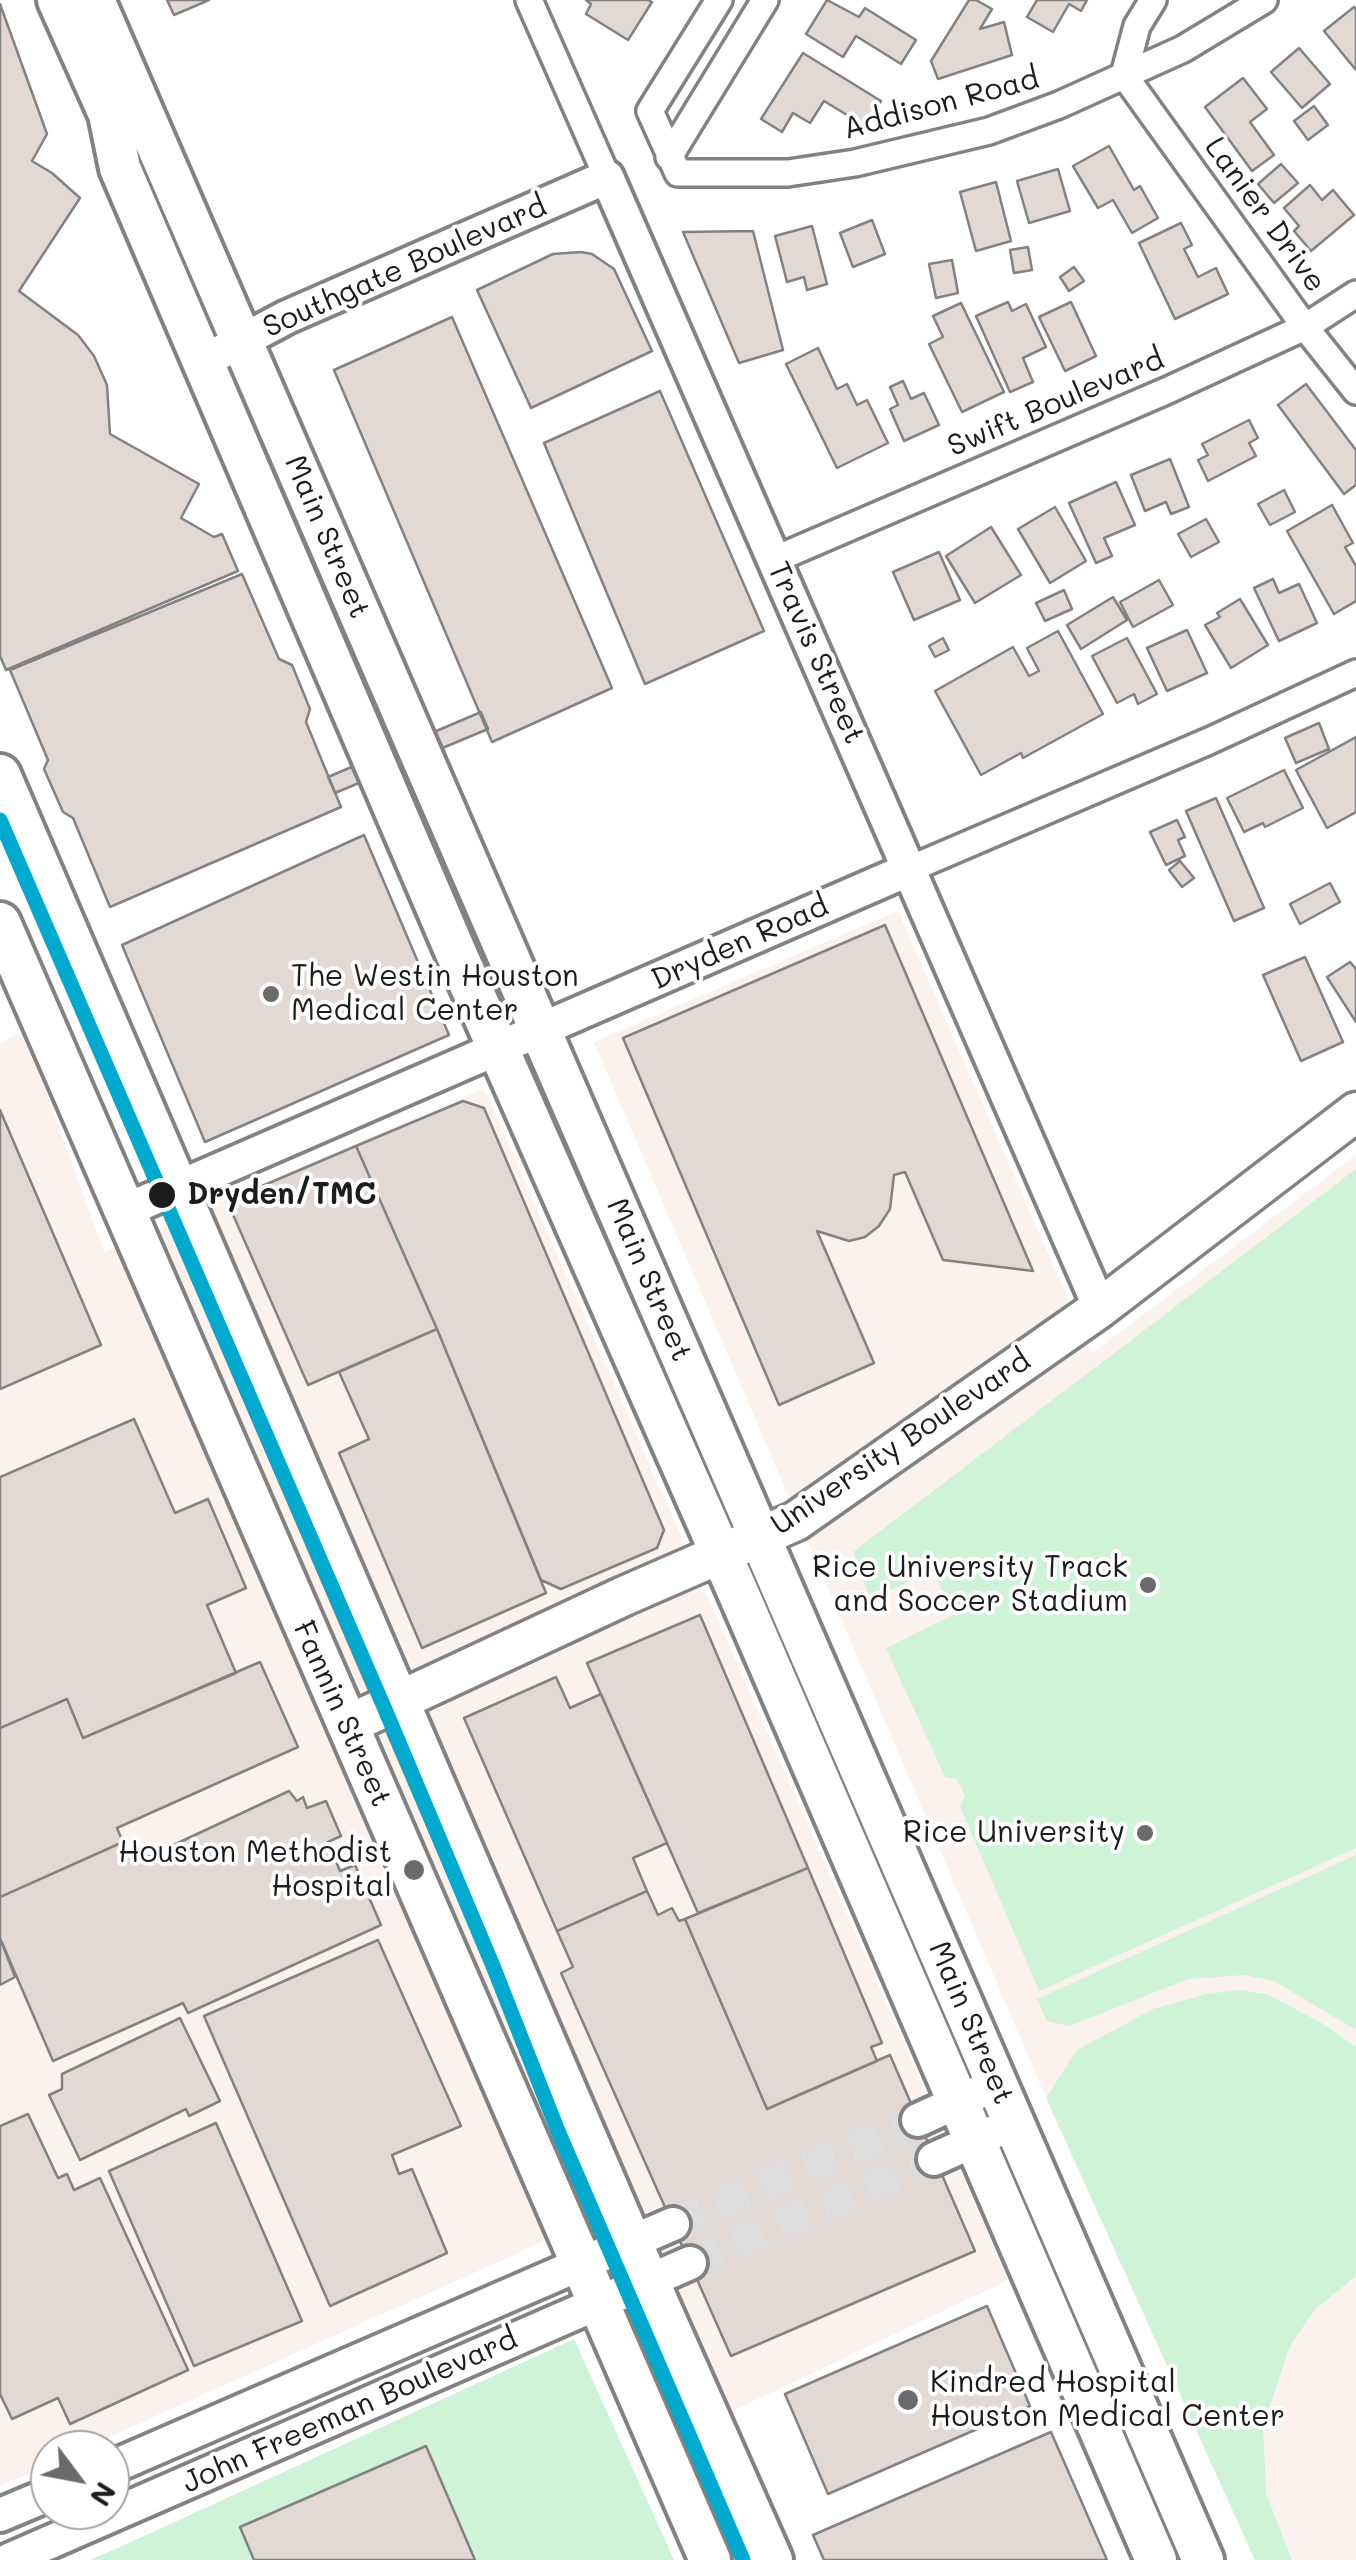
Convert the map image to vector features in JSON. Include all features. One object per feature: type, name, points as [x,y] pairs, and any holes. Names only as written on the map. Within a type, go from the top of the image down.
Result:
[{"type":"main road","points":[[37,0],[123,106]]},
{"type":"main road","name":"Main Street","points":[[58,0],[123,106],[242,341],[1204,2560]]},
{"type":"main road","name":"Main Street","points":[[94,0],[123,106],[120,168],[497,1049],[721,1553],[1156,2560]]},
{"type":"main road","points":[[116,0],[133,42],[123,106]]},
{"type":"main road","name":"Fannin Street","points":[[0,775],[631,2242],[772,2560]]},
{"type":"main road","points":[[0,814],[34,888],[54,902]]},
{"type":"main road","name":"Fannin Street","points":[[0,923],[710,2560]]},
{"type":"main road","points":[[38,1012],[52,1016],[60,1026],[119,1160],[132,1175],[144,1181],[176,1188]]},
{"type":"main road","name":"University Boulevard","points":[[347,1725],[796,1521],[1100,1308],[1356,1112]]},
{"type":"street","name":"Travis Street","points":[[530,0],[1100,1308]]},
{"type":"street","points":[[668,158],[650,111],[719,0]]},
{"type":"street","points":[[668,158],[766,0]]},
{"type":"street","points":[[1124,76],[1136,26],[1153,0]]},
{"type":"street","name":"Addison Road","points":[[668,158],[678,173],[788,173],[855,164],[989,131],[1059,105],[1184,49],[1264,0]]},
{"type":"street","name":"Lanier Drive","points":[[1124,76],[1356,391]]},
{"type":"street","name":"Southgate Boulevard","points":[[204,361],[303,310],[607,177]]},
{"type":"street","name":"Swift Boulevard","points":[[776,559],[1166,392],[1305,326],[1356,294]]},
{"type":"street","name":"Dryden Road","points":[[124,1211],[1209,741],[1356,673]]},
{"type":"street","points":[[918,2120],[998,2084]]},
{"type":"street","points":[[934,2159],[1014,2123]]},
{"type":"street","name":"John Freeman Boulevard","points":[[130,2459],[673,2224]]},
{"type":"street","name":"John Freeman Boulevard","points":[[130,2507],[690,2263]]},
{"type":"street","points":[[410,2337],[428,2377]]},
{"type":"street","points":[[0,2515],[30,2502]]},
{"type":"street","name":"John Freeman Boulevard","points":[[9,2560],[77,2530]]},
{"type":"shaded area","name":"Rice University","points":[[898,911],[1092,1353],[1356,1155],[1356,2560],[1255,2560],[1046,2098],[594,1042]]},
{"type":"shaded area","name":"Houston Methodist Hospital","points":[[24,1031],[104,1252],[484,1088],[1008,2280],[720,2417],[639,2214],[547,2240],[124,2430],[30,2430],[30,2473],[0,2486],[0,1043]]},
{"type":"green space","name":"Rice University Track and Soccer Stadium","points":[[1356,1169],[1356,1848],[1039,1991],[960,1806],[965,1797],[957,1779],[945,1777],[886,1648],[953,1615],[933,1571],[870,1599],[853,1552]]},
{"type":"green space","points":[[1356,1855],[1356,2030],[1274,1981],[1245,1975],[1188,1979],[1070,2026],[1047,2021],[1037,1999]]},
{"type":"green space","points":[[1241,1990],[1266,1994],[1320,2022],[1356,2047],[1356,2276],[1314,2310],[1289,2348],[1263,2426],[1266,2493],[1292,2560],[1255,2560],[1046,2098],[1077,2050],[1153,2009],[1206,1994]]},
{"type":"green space","points":[[574,2339],[674,2560],[90,2560],[120,2547]]},
{"type":"building","points":[[167,0],[209,0],[174,15]]},
{"type":"building","points":[[586,0],[652,2],[628,40],[586,14],[591,4]]},
{"type":"building","points":[[827,0],[859,17],[865,8],[916,40],[901,64],[856,36],[843,57],[806,34]]},
{"type":"building","points":[[969,0],[992,9],[980,29],[1004,22],[1012,55],[938,79],[931,61]]},
{"type":"building","points":[[1037,0],[1087,0],[1081,11],[1069,4],[1053,32],[1027,17]]},
{"type":"building","points":[[0,4],[47,134],[32,161],[80,198],[19,291],[78,335],[94,356],[107,385],[110,434],[199,484],[181,518],[214,537],[222,534],[238,571],[6,670],[0,656]]},
{"type":"building","points":[[1356,9],[1356,70],[1324,31]]},
{"type":"building","points":[[1299,48],[1330,84],[1302,108],[1271,72]]},
{"type":"building","points":[[803,53],[881,101],[865,126],[824,101],[810,123],[793,113],[782,132],[761,119]]},
{"type":"building","points":[[1243,78],[1267,109],[1250,122],[1274,155],[1252,171],[1205,107]]},
{"type":"building","points":[[1314,106],[1328,125],[1308,140],[1294,121]]},
{"type":"building","points":[[1109,146],[1134,190],[1140,186],[1158,218],[1132,233],[1113,200],[1098,208],[1073,166]]},
{"type":"building","points":[[1281,164],[1298,183],[1274,203],[1258,184]]},
{"type":"building","points":[[1058,169],[1070,211],[1029,223],[1017,181]]},
{"type":"building","points":[[996,182],[1011,241],[976,251],[960,192]]},
{"type":"building","points":[[1310,185],[1322,200],[1333,190],[1354,215],[1311,251],[1294,231],[1299,226],[1284,208]]},
{"type":"building","points":[[872,220],[885,254],[853,267],[840,233]]},
{"type":"building","points":[[1181,223],[1192,245],[1184,249],[1198,277],[1216,268],[1228,294],[1175,319],[1139,243]]},
{"type":"building","points":[[812,226],[827,284],[807,290],[804,277],[787,282],[775,236]]},
{"type":"building","points":[[753,231],[783,350],[739,363],[683,232]]},
{"type":"building","points":[[1028,247],[1032,270],[1014,273],[1010,250]]},
{"type":"building","points":[[553,254],[592,254],[614,269],[652,351],[531,408],[477,290]]},
{"type":"building","points":[[952,260],[958,293],[936,298],[929,264]]},
{"type":"building","points":[[1074,267],[1084,281],[1069,291],[1060,277]]},
{"type":"building","points":[[1008,302],[1012,311],[1026,304],[1046,347],[1023,358],[1033,382],[1010,392],[976,316]]},
{"type":"building","points":[[1071,302],[1096,356],[1065,371],[1039,317]]},
{"type":"building","points":[[961,303],[1004,392],[962,412],[929,344],[943,337],[933,316]]},
{"type":"building","points":[[452,317],[612,688],[492,742],[334,370]]},
{"type":"building","points":[[818,348],[837,389],[847,384],[857,405],[867,400],[888,443],[837,468],[786,364]]},
{"type":"building","points":[[903,381],[911,399],[924,393],[939,425],[904,441],[890,409],[898,405],[890,387]]},
{"type":"building","points":[[1306,384],[1356,450],[1356,485],[1344,494],[1278,405]]},
{"type":"building","points":[[660,391],[764,631],[645,684],[544,443]]},
{"type":"building","points":[[1249,420],[1258,438],[1249,443],[1256,456],[1208,481],[1198,460],[1208,455],[1202,444]]},
{"type":"building","points":[[1170,459],[1189,507],[1171,514],[1166,502],[1145,511],[1131,475]]},
{"type":"building","points":[[1116,482],[1135,525],[1104,538],[1112,556],[1096,563],[1069,503]]},
{"type":"building","points":[[1284,490],[1295,512],[1270,525],[1258,504]]},
{"type":"building","points":[[1332,505],[1353,543],[1345,547],[1356,566],[1356,601],[1334,614],[1287,531]]},
{"type":"building","points":[[1055,507],[1086,561],[1050,583],[1018,529]]},
{"type":"building","points":[[1206,519],[1219,542],[1191,557],[1178,534]]},
{"type":"building","points":[[991,527],[1021,575],[975,603],[946,556]]},
{"type":"building","points":[[939,552],[960,600],[914,620],[893,572]]},
{"type":"building","points":[[242,574],[279,659],[292,665],[310,709],[306,722],[341,807],[110,907],[73,818],[63,812],[44,769],[48,760],[10,670]]},
{"type":"building","points":[[1273,579],[1279,593],[1299,584],[1317,623],[1279,641],[1254,588]]},
{"type":"building","points":[[1159,580],[1173,605],[1133,627],[1120,602]]},
{"type":"building","points":[[1064,590],[1072,609],[1045,621],[1036,603]]},
{"type":"building","points":[[1113,597],[1127,620],[1081,649],[1067,625]]},
{"type":"building","points":[[1240,599],[1268,645],[1231,668],[1205,625]]},
{"type":"building","points":[[1187,630],[1207,673],[1167,691],[1147,648]]},
{"type":"building","points":[[1058,631],[1103,714],[1023,758],[1021,753],[981,775],[935,691],[1013,647],[1029,676],[1039,671],[1027,648]]},
{"type":"building","points":[[943,638],[949,650],[935,657],[929,646]]},
{"type":"building","points":[[1127,638],[1157,694],[1138,704],[1134,694],[1117,703],[1092,656]]},
{"type":"building","points":[[481,712],[488,729],[335,793],[328,777]]},
{"type":"building","points":[[1319,723],[1329,749],[1296,763],[1285,738]]},
{"type":"building","points":[[1356,737],[1356,812],[1327,828],[1296,770]]},
{"type":"building","points":[[1284,770],[1303,808],[1265,827],[1263,823],[1244,832],[1227,798]]},
{"type":"building","points":[[1216,798],[1264,908],[1234,921],[1186,811]]},
{"type":"building","points":[[1177,820],[1185,837],[1178,840],[1185,856],[1166,865],[1150,832]]},
{"type":"building","points":[[364,835],[449,1035],[205,1142],[122,945]]},
{"type":"building","points":[[1180,861],[1194,878],[1182,887],[1169,870]]},
{"type":"building","points":[[1330,883],[1340,902],[1300,924],[1290,904]]},
{"type":"building","points":[[885,925],[1033,1271],[943,1260],[905,1172],[894,1175],[890,1209],[879,1226],[865,1237],[849,1241],[817,1231],[874,1363],[779,1405],[623,1038]]},
{"type":"building","points":[[1305,957],[1343,1042],[1301,1061],[1263,975]]},
{"type":"building","points":[[1350,962],[1356,969],[1356,1022],[1327,977]]},
{"type":"building","points":[[463,1101],[484,1108],[664,1530],[657,1548],[561,1589],[541,1580],[356,1146]]},
{"type":"building","points":[[0,1110],[101,1345],[0,1389]]},
{"type":"building","points":[[356,1146],[437,1329],[308,1385],[227,1201]]},
{"type":"building","points":[[437,1329],[546,1593],[422,1648],[339,1453],[369,1439],[339,1372]]},
{"type":"building","points":[[134,1419],[175,1513],[208,1499],[246,1588],[207,1605],[236,1673],[83,1738],[67,1699],[0,1728],[0,1477]]},
{"type":"building","points":[[700,1615],[808,1868],[698,1913],[587,1663]]},
{"type":"building","points":[[260,1662],[298,1747],[117,1828],[123,1842],[0,1897],[0,1728],[67,1699],[83,1738]]},
{"type":"building","points":[[556,1677],[570,1708],[601,1694],[667,1843],[633,1858],[647,1891],[557,1931],[464,1718]]},
{"type":"building","points":[[289,1791],[297,1801],[303,1797],[307,1808],[326,1801],[341,1836],[328,1842],[340,1871],[355,1865],[381,1925],[188,2013],[183,2003],[53,2061],[0,1938],[0,1897],[123,1842],[135,1863]]},
{"type":"building","points":[[808,1868],[882,2043],[871,2047],[877,2061],[767,2109],[685,1919]]},
{"type":"building","points":[[647,1891],[658,1915],[672,1908],[679,1921],[685,1919],[767,2109],[890,2055],[975,2251],[731,2356],[561,1973],[573,1967],[557,1931]]},
{"type":"building","points":[[0,1938],[15,1977],[0,1985]]},
{"type":"building","points":[[378,1940],[461,2126],[392,2155],[399,2174],[412,2169],[447,2253],[330,2306],[204,2016]]},
{"type":"building","points":[[180,2018],[220,2101],[189,2116],[186,2109],[80,2160],[49,2095],[62,2089],[62,2074]]},
{"type":"building","points":[[28,2114],[58,2178],[67,2174],[74,2190],[100,2178],[188,2370],[70,2424],[58,2398],[12,2419],[0,2394],[0,2126]]},
{"type":"building","points":[[216,2123],[302,2321],[194,2366],[109,2171]]},
{"type":"building","name":"Kindred Hospital Houston Medical Center","points":[[987,2306],[1030,2406],[828,2494],[785,2394]]},
{"type":"building","points":[[1051,2432],[1107,2560],[824,2560],[813,2535]]},
{"type":"building","points":[[426,2446],[475,2560],[254,2560],[240,2527]]},
{"type":"tunnel","points":[[673,2224],[918,2120]]},
{"type":"tunnel","points":[[690,2263],[934,2159]]},
{"type":"transit line","points":[[0,820],[384,1707],[558,2131],[743,2560]]},
{"type":"place","name":"The Westin Houston Medical Center","points":[[271,994]]},
{"type":"place","name":"Dryden/TMC","points":[[162,1195]]},
{"type":"place","name":"Rice University Track and Soccer Stadium","points":[[1148,1585]]},
{"type":"place","name":"Rice University","points":[[1145,1833]]},
{"type":"place","name":"Houston Methodist Hospital","points":[[414,1870]]},
{"type":"place","name":"Kindred Hospital Houston Medical Center","points":[[908,2400]]}]
